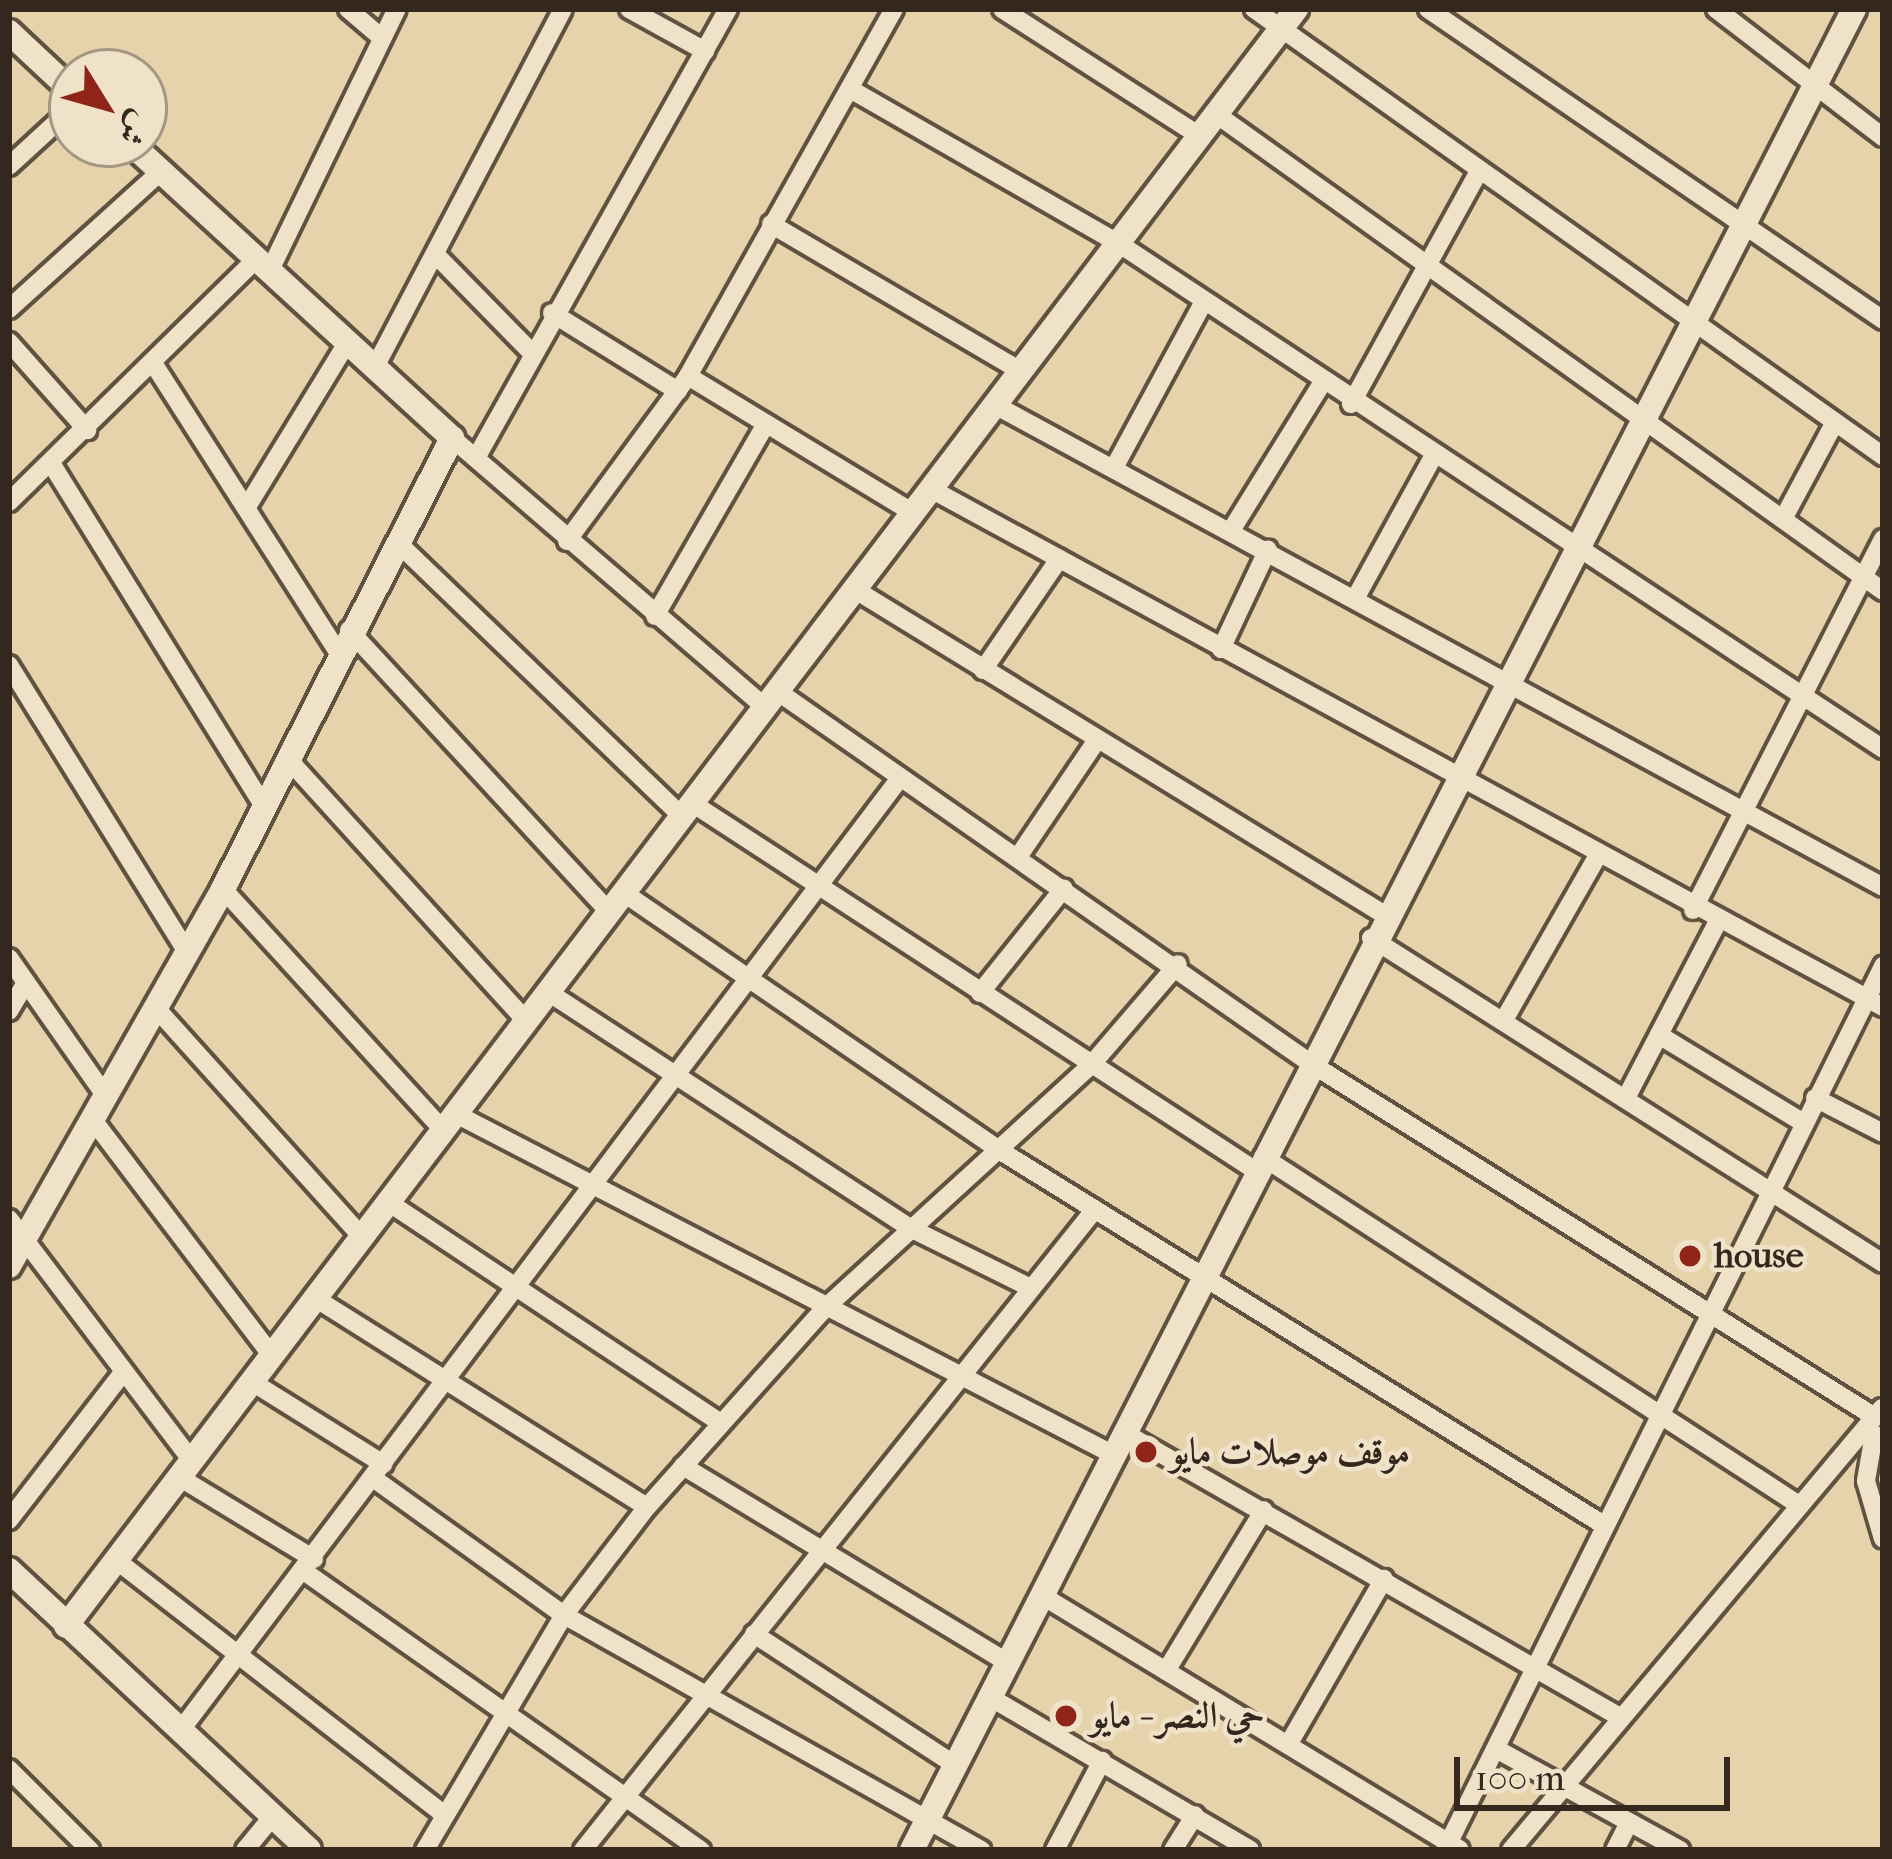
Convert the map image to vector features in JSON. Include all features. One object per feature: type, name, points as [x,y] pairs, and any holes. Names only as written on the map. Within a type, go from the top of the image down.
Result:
[{"type":"street","points":[[348,9],[382,38]]},
{"type":"street","points":[[9,502],[264,263],[397,9]]},
{"type":"street","points":[[375,368],[563,9]]},
{"type":"street","points":[[629,9],[705,51]]},
{"type":"street","points":[[476,458],[530,351],[728,9]]},
{"type":"street","points":[[567,541],[683,383],[894,9]]},
{"type":"street","points":[[1001,9],[1199,136]]},
{"type":"street","points":[[1038,29],[1049,9]]},
{"type":"street","points":[[1254,9],[1478,175],[1883,456]]},
{"type":"street","points":[[66,1626],[1296,9]]},
{"type":"street","points":[[1428,9],[1745,221],[1883,320]]},
{"type":"street","points":[[1716,9],[1883,136]]},
{"type":"street","points":[[912,1850],[1371,938],[1646,418],[1854,9]]},
{"type":"street","points":[[9,32],[48,69]]},
{"type":"street","points":[[850,89],[1118,243],[1321,385],[1579,544],[1883,749]]},
{"type":"street","points":[[1216,114],[1420,267],[1646,418],[1883,591]]},
{"type":"street","points":[[9,166],[48,130]]},
{"type":"street","points":[[158,168],[655,616],[771,699],[900,778],[1178,964],[1310,1063],[1712,1312],[1876,1425]]},
{"type":"street","points":[[9,309],[161,171]]},
{"type":"street","points":[[1351,404],[1420,267],[1478,175]]},
{"type":"street","points":[[771,224],[1021,370]]},
{"type":"street","points":[[436,255],[530,351]]},
{"type":"street","points":[[1115,466],[1203,303]]},
{"type":"street","points":[[553,313],[766,424],[913,513]]},
{"type":"street","points":[[9,342],[87,430]]},
{"type":"street","points":[[248,505],[347,343]]},
{"type":"street","points":[[155,366],[343,640],[616,902],[750,984],[999,1150],[1599,1522]]},
{"type":"street","points":[[1232,529],[1321,385]]},
{"type":"street","points":[[995,405],[1232,529],[1883,887]]},
{"type":"street","points":[[1783,519],[1834,422]]},
{"type":"street","points":[[655,616],[766,424]]},
{"type":"street","points":[[9,1266],[17,1229],[93,1120],[223,889],[343,640],[452,437]]},
{"type":"street","points":[[1356,597],[1433,458]]},
{"type":"street","points":[[51,463],[264,807]]},
{"type":"street","points":[[931,489],[1693,910],[1875,1002]]},
{"type":"street","points":[[1693,910],[1883,538]]},
{"type":"street","points":[[398,543],[687,809],[822,889],[1091,1065],[1259,1164],[1798,1505]]},
{"type":"street","points":[[1221,649],[1268,549]]},
{"type":"street","points":[[983,670],[1058,560]]},
{"type":"street","points":[[854,589],[1385,914]]},
{"type":"street","points":[[9,664],[186,951]]},
{"type":"street","points":[[1018,857],[1097,740]]},
{"type":"street","points":[[287,758],[526,1021]]},
{"type":"street","points":[[180,1731],[243,1657],[446,1377],[595,1190],[900,778]]},
{"type":"street","points":[[1504,1020],[1598,855]]},
{"type":"street","points":[[980,993],[1064,888]]},
{"type":"street","points":[[223,889],[449,1122],[961,1373],[1264,1510],[1618,1716]]},
{"type":"street","points":[[1626,1098],[1717,923]]},
{"type":"street","points":[[1371,938],[1883,1264]]},
{"type":"street","points":[[9,958],[105,1095]]},
{"type":"street","points":[[425,1850],[502,1711],[564,1615],[647,1507],[826,1307],[1091,1065],[1178,964]]},
{"type":"street","points":[[1041,1595],[1451,1848],[1599,1522],[1712,1312],[1814,1097],[1875,1002],[1883,966]]},
{"type":"street","points":[[9,1010],[26,984]]},
{"type":"street","points":[[548,992],[676,1082],[912,1229],[1029,1287]]},
{"type":"street","points":[[155,1007],[362,1237]]},
{"type":"street","points":[[1659,1035],[1802,1122]]},
{"type":"street","points":[[1814,1097],[1883,1133]]},
{"type":"street","points":[[93,1120],[272,1356]]},
{"type":"street","points":[[388,1202],[721,1424]]},
{"type":"street","points":[[583,1850],[1095,1209]]},
{"type":"street","points":[[17,1229],[124,1371],[185,1469],[502,1711],[701,1850]]},
{"type":"street","points":[[315,1298],[647,1507]]},
{"type":"street","points":[[9,1520],[124,1371]]},
{"type":"street","points":[[252,1382],[378,1471],[564,1615],[710,1691],[981,1850]]},
{"type":"street","points":[[1511,1850],[1798,1505],[1876,1425]]},
{"type":"street","points":[[1876,1425],[1866,1481],[1883,1539]]},
{"type":"street","points":[[683,1466],[1006,1662]]},
{"type":"street","points":[[1166,1671],[1264,1510]]},
{"type":"street","points":[[116,1560],[444,1814]]},
{"type":"street","points":[[9,1570],[309,1850]]},
{"type":"street","points":[[1288,1744],[1384,1579]]},
{"type":"street","points":[[754,1634],[955,1765]]},
{"type":"street","points":[[988,1696],[1250,1850]]},
{"type":"street","points":[[1498,1750],[1680,1850]]},
{"type":"street","points":[[1055,1850],[1102,1762]]},
{"type":"street","points":[[9,1768],[90,1850]]},
{"type":"street","points":[[1173,1850],[1195,1815]]},
{"type":"street","points":[[245,1850],[272,1816]]},
{"type":"street","points":[[1615,1850],[1629,1823]]},
{"type":"place","name":"house","points":[[1690,1256]]},
{"type":"place","name":"موقف موصلات مايو","points":[[1146,1452]]},
{"type":"place","name":"حي النصر - مايو","points":[[1066,1716]]}]
